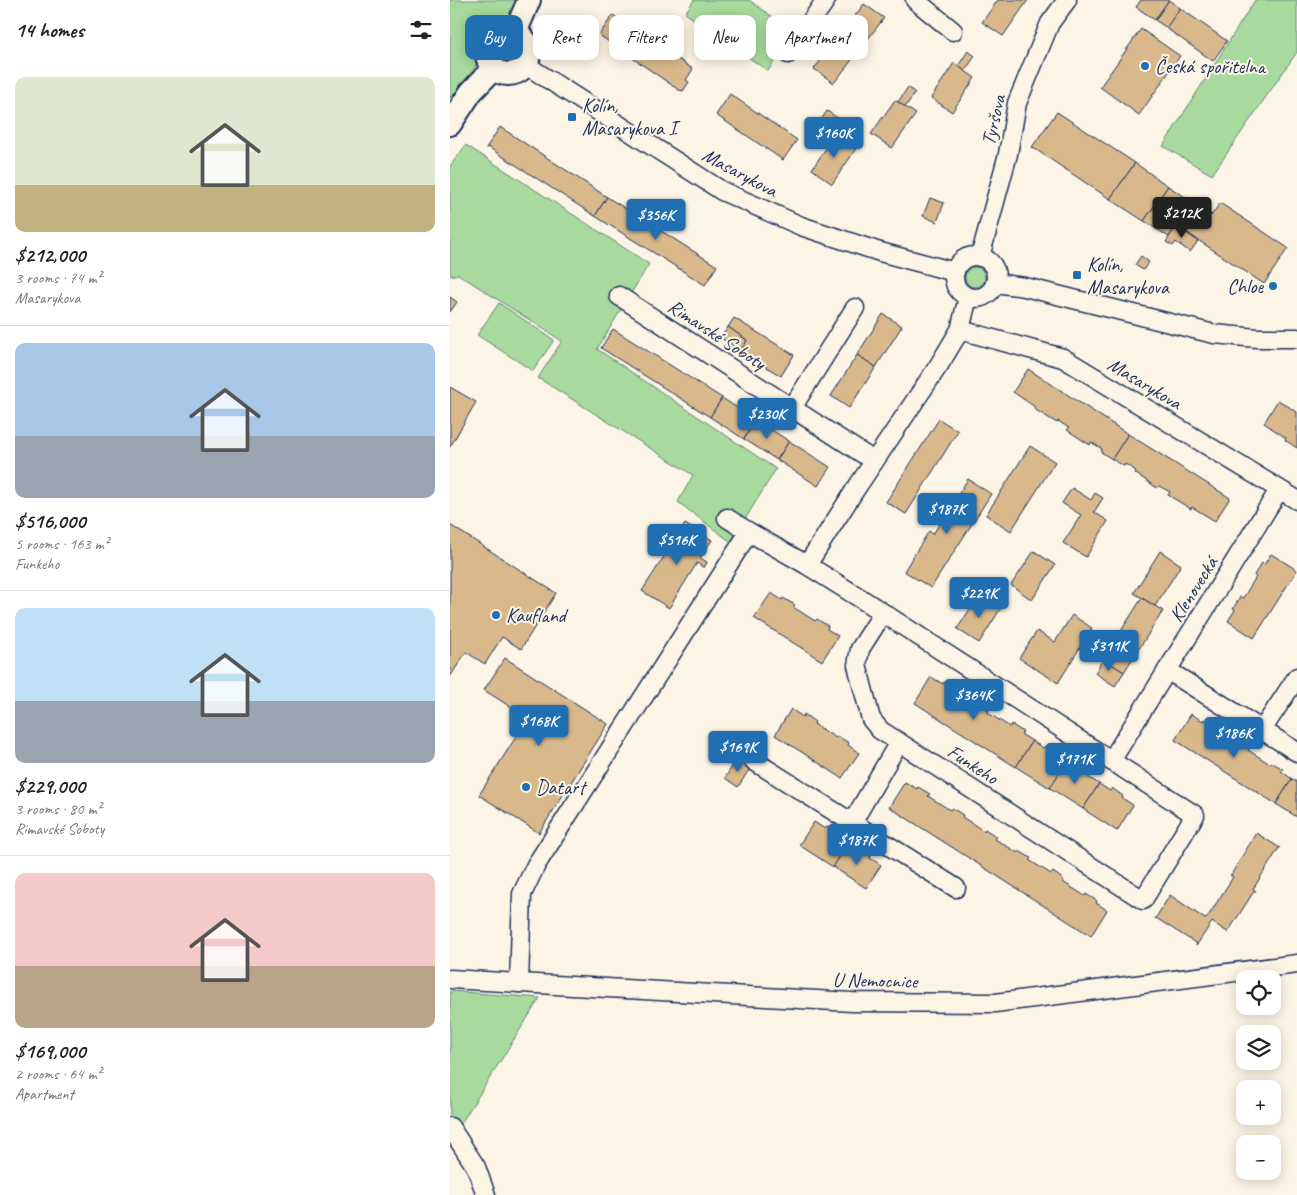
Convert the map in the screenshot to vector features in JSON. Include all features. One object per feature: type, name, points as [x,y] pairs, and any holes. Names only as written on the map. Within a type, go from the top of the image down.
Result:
[{"type":"street","points":[[523,15],[529,0]]},
{"type":"street","points":[[815,15],[826,0]]},
{"type":"street","points":[[915,0],[953,31]]},
{"type":"street","name":"Tyršova","points":[[980,257],[1008,154],[1018,103],[1050,23],[1067,0]]},
{"type":"street","points":[[489,60],[494,68],[504,74],[510,74],[522,69],[528,59],[528,46],[523,39]]},
{"type":"street","name":"Masarykova","points":[[526,64],[722,191],[801,226],[880,252],[955,272]]},
{"type":"street","points":[[450,124],[472,92],[494,68]]},
{"type":"street","points":[[974,256],[980,257],[991,264],[996,276],[995,282],[988,294],[981,297],[968,296],[958,289],[954,278],[955,272],[962,261],[974,256]]},
{"type":"street","points":[[995,282],[1025,287],[1214,334],[1257,338],[1297,338]]},
{"type":"street","name":"Rimavské Soboty","points":[[619,296],[874,462]]},
{"type":"street","points":[[807,565],[960,330],[968,296]]},
{"type":"street","points":[[792,408],[855,308]]},
{"type":"street","name":"Masarykova","points":[[960,330],[1063,358],[1297,500]]},
{"type":"street","name":"Klenovecká","points":[[1111,760],[1279,490]]},
{"type":"street","points":[[727,518],[807,565],[1111,760]]},
{"type":"street","points":[[519,983],[522,894],[536,865],[749,532]]},
{"type":"street","name":"Funkeho","points":[[883,613],[860,649],[857,664],[870,719],[880,730],[1143,900],[1195,815],[1111,760]]},
{"type":"street","points":[[1167,670],[1297,752]]},
{"type":"street","points":[[1262,730],[1297,676]]},
{"type":"street","points":[[852,823],[900,742]]},
{"type":"street","points":[[754,761],[956,888]]},
{"type":"street","name":"U Nemocnice","points":[[450,979],[852,1002],[995,1003],[1297,964]]},
{"type":"street","points":[[450,1127],[476,1166],[486,1195]]},
{"type":"green space","points":[[450,0],[517,0],[510,15],[465,15],[465,60],[478,60],[475,68],[450,98]]},
{"type":"green space","points":[[694,0],[749,0],[770,15],[766,15],[766,60],[775,60],[768,71],[752,60],[756,60],[756,15],[694,15],[694,19],[685,13]]},
{"type":"green space","points":[[1255,0],[1297,0],[1297,52],[1212,175],[1163,146]]},
{"type":"green space","points":[[501,60],[515,60],[512,62]]},
{"type":"green space","points":[[466,145],[649,264],[597,349],[776,469],[731,542],[678,502],[693,475],[538,378],[562,341],[458,274],[450,276],[450,166]]},
{"type":"green space","points":[[975,267],[982,270],[985,277],[982,284],[975,287],[968,284],[965,277],[968,270]]},
{"type":"green space","points":[[499,303],[554,340],[533,371],[477,335]]},
{"type":"green space","points":[[450,991],[540,998],[460,1125],[450,1117]]},
{"type":"building","points":[[998,0],[1028,0],[1003,36],[982,22]]},
{"type":"building","points":[[1141,0],[1169,0],[1155,20],[1136,7]]},
{"type":"building","points":[[1169,0],[1180,8],[1167,28],[1155,20]]},
{"type":"building","points":[[864,4],[884,18],[868,39],[868,15],[856,15]]},
{"type":"building","points":[[1180,8],[1227,41],[1213,61],[1166,28]]},
{"type":"building","points":[[609,21],[609,42],[599,35]]},
{"type":"building","name":"Česká spořitelna","points":[[1141,29],[1180,56],[1139,115],[1100,87]]},
{"type":"building","points":[[968,51],[975,56],[965,71],[958,66]]},
{"type":"building","points":[[635,60],[680,60],[693,69],[686,80],[689,82],[683,91]]},
{"type":"building","points":[[821,60],[852,60],[834,83],[814,69]]},
{"type":"building","points":[[954,63],[975,78],[952,112],[931,98]]},
{"type":"building","points":[[908,87],[915,93],[905,107],[898,102]]},
{"type":"building","points":[[730,94],[797,140],[783,160],[716,115]]},
{"type":"building","points":[[895,100],[916,114],[892,148],[871,134]]},
{"type":"building","points":[[827,111],[847,124],[839,136],[819,123]]},
{"type":"building","points":[[1057,112],[1135,163],[1110,199],[1032,147]]},
{"type":"building","points":[[848,123],[855,128],[846,142],[838,137]]},
{"type":"building","points":[[500,127],[607,197],[595,216],[488,147],[486,148]]},
{"type":"building","points":[[835,135],[856,149],[832,184],[812,169]]},
{"type":"building","points":[[1135,163],[1168,186],[1144,221],[1110,199]]},
{"type":"building","points":[[1168,186],[1193,202],[1169,237],[1144,221]]},
{"type":"building","points":[[607,197],[717,266],[705,285],[595,216]]},
{"type":"building","points":[[930,198],[944,203],[937,222],[923,216]]},
{"type":"building","points":[[1193,202],[1212,215],[1201,209],[1186,232],[1196,239],[1176,226]]},
{"type":"building","points":[[1220,203],[1288,248],[1264,284],[1186,232],[1201,209],[1211,216]]},
{"type":"building","points":[[1176,226],[1198,241],[1190,252],[1176,242],[1173,246],[1166,242]]},
{"type":"building","points":[[1141,256],[1149,262],[1143,270],[1135,265]]},
{"type":"building","points":[[450,297],[457,302],[450,312]]},
{"type":"building","points":[[883,314],[902,326],[876,367],[857,355]]},
{"type":"building","points":[[734,318],[794,355],[781,376],[741,351],[747,340],[728,327]]},
{"type":"building","points":[[728,327],[747,340],[741,351],[721,338]]},
{"type":"building","points":[[613,329],[722,398],[710,417],[601,348]]},
{"type":"building","points":[[857,355],[876,367],[849,408],[831,396]]},
{"type":"building","points":[[1028,369],[1128,434],[1112,459],[1101,452],[1102,449],[1091,442],[1090,445],[1067,430],[1069,428],[1034,409],[1035,407],[1013,392]]},
{"type":"building","points":[[450,387],[476,402],[450,447]]},
{"type":"building","points":[[722,398],[756,420],[744,439],[710,417]]},
{"type":"building","points":[[1278,400],[1297,412],[1297,448],[1264,423]]},
{"type":"building","points":[[939,419],[958,431],[906,514],[886,502]]},
{"type":"building","points":[[756,420],[789,441],[777,460],[744,439]]},
{"type":"building","points":[[1128,434],[1230,498],[1215,521],[1168,495],[1170,492],[1159,486],[1157,488],[1125,464],[1124,466],[1112,459]]},
{"type":"building","points":[[789,441],[830,467],[818,486],[777,460]]},
{"type":"building","points":[[1030,446],[1055,462],[1011,531],[986,515]]},
{"type":"building","points":[[968,479],[991,494],[931,588],[904,571],[929,531],[933,534]]},
{"type":"building","points":[[1072,488],[1091,500],[1095,493],[1103,498],[1094,512],[1108,521],[1086,557],[1063,543],[1081,515],[1062,503]]},
{"type":"building","points":[[685,524],[712,540],[700,558],[707,562],[704,568],[697,563],[669,608],[642,591]]},
{"type":"building","name":"Kaufland","points":[[450,525],[556,593],[521,649],[502,637],[485,664],[466,652],[450,677]]},
{"type":"building","points":[[1034,551],[1055,565],[1032,600],[1011,585]]},
{"type":"building","points":[[1160,551],[1181,565],[1155,606],[1134,593]]},
{"type":"building","points":[[1271,554],[1297,570],[1254,638],[1228,621],[1240,597],[1243,598],[1256,577],[1254,575]]},
{"type":"building","points":[[771,593],[795,605],[793,607],[815,621],[817,619],[828,626],[827,629],[838,636],[822,661],[754,618]]},
{"type":"building","points":[[980,594],[1001,608],[979,643],[957,629]]},
{"type":"building","points":[[1142,598],[1163,611],[1124,672],[1103,659]]},
{"type":"building","points":[[1072,615],[1092,628],[1058,683],[1019,658],[1037,631],[1055,642]]},
{"type":"building","points":[[505,658],[608,724],[539,833],[479,795],[528,718],[484,690]]},
{"type":"building","points":[[1103,659],[1124,672],[1115,686],[1095,673]]},
{"type":"building","points":[[931,677],[956,689],[954,691],[976,705],[977,703],[989,710],[988,713],[1010,727],[1011,724],[1032,741],[1016,767],[915,703]]},
{"type":"building","points":[[791,709],[803,717],[804,714],[815,722],[814,724],[836,738],[837,736],[849,743],[848,745],[859,753],[842,778],[775,735]]},
{"type":"building","points":[[1191,714],[1203,721],[1204,719],[1216,727],[1214,729],[1236,743],[1238,741],[1270,764],[1271,762],[1283,769],[1281,771],[1292,779],[1276,804],[1175,740]]},
{"type":"building","points":[[1032,741],[1043,748],[1045,746],[1056,753],[1055,756],[1066,762],[1050,788],[1016,767]]},
{"type":"building","points":[[738,757],[738,760],[749,767],[752,765],[738,787],[725,778]]},
{"type":"building","points":[[1066,762],[1077,770],[1078,767],[1090,775],[1088,777],[1099,784],[1083,809],[1050,788]]},
{"type":"building","points":[[1292,779],[1297,782],[1297,817],[1276,804]]},
{"type":"building","points":[[905,782],[930,794],[928,796],[950,810],[952,808],[963,815],[962,817],[997,837],[995,839],[1018,853],[1019,851],[1031,858],[1029,860],[1051,874],[1053,872],[1064,880],[1063,882],[1097,901],[1096,903],[1107,910],[1091,936],[889,807]]},
{"type":"building","points":[[1099,784],[1110,791],[1112,788],[1133,805],[1117,831],[1083,809]]},
{"type":"building","points":[[814,822],[838,834],[837,837],[848,844],[833,867],[799,845]]},
{"type":"building","points":[[1256,833],[1280,848],[1253,889],[1256,891],[1254,891],[1229,933],[1212,922],[1196,946],[1197,944],[1155,919],[1170,895],[1205,919],[1207,918],[1233,877],[1230,875]]},
{"type":"building","points":[[848,844],[858,850],[860,848],[881,865],[866,888],[833,867]]},
{"type":"place","name":"Česká spořitelna","points":[[1145,66]]},
{"type":"place","name":"Kolín, Masarykova I","points":[[572,117]]},
{"type":"place","name":"Kolín, Masarykova","points":[[1077,275]]},
{"type":"place","name":"Chloe","points":[[1273,286]]},
{"type":"place","name":"Kaufland","points":[[496,615]]},
{"type":"place","name":"Datart","points":[[526,787]]}]
